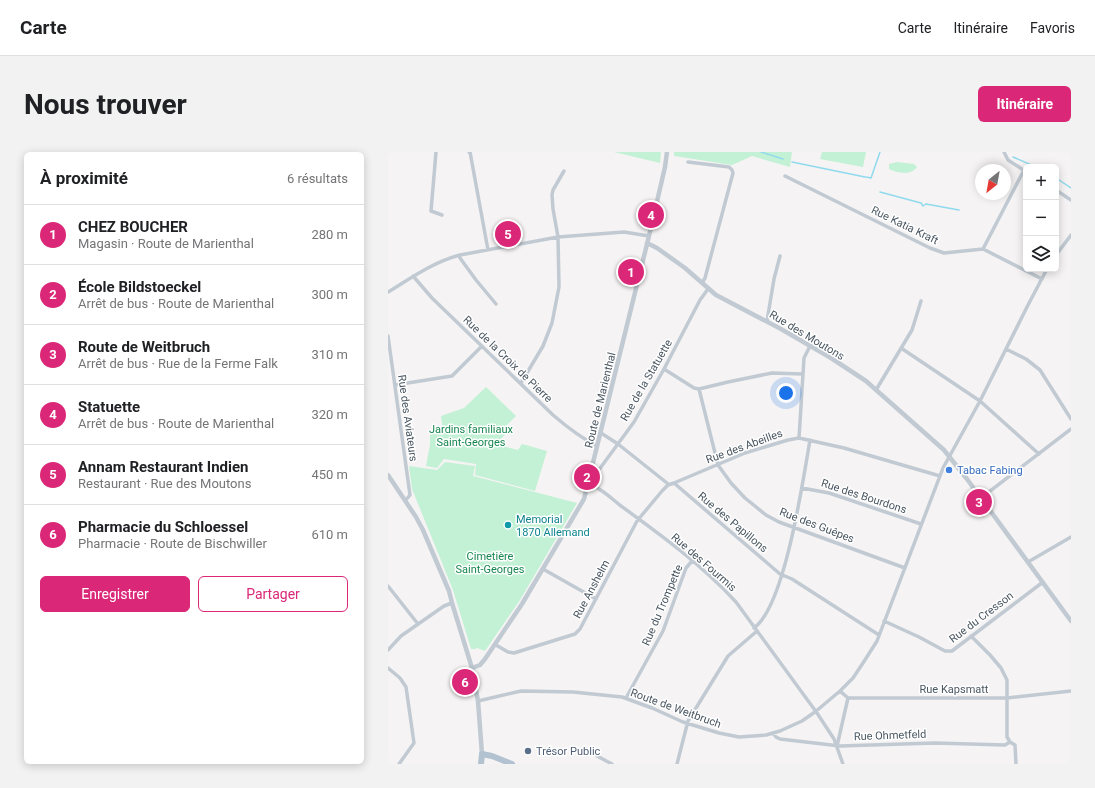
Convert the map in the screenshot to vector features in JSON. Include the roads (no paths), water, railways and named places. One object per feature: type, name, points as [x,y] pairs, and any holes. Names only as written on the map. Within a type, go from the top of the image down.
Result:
[{"type":"main road","points":[[480,764],[482,754],[492,756],[512,764]]},
{"type":"street","points":[[436,152],[431,211],[442,215]]},
{"type":"street","points":[[469,152],[488,250]]},
{"type":"street","name":"Route de Marienthal","points":[[472,668],[480,665],[496,644],[522,604],[582,504],[592,470],[649,236],[667,152]]},
{"type":"street","points":[[1004,152],[1008,160],[1023,170]]},
{"type":"street","points":[[688,162],[728,167],[733,173],[705,278],[702,283]]},
{"type":"street","points":[[521,383],[544,346],[552,322],[559,287],[558,237],[552,209],[552,195],[553,190],[564,171]]},
{"type":"street","points":[[1023,175],[983,249],[1042,279]]},
{"type":"street","name":"Rue Katia Kraft","points":[[785,176],[930,248],[944,253],[983,249]]},
{"type":"street","points":[[1059,192],[1071,200]]},
{"type":"street","points":[[388,292],[446,258],[558,237],[624,232],[649,236]]},
{"type":"street","points":[[1059,251],[1071,235]]},
{"type":"street","name":"Rue des Moutons","points":[[647,243],[693,274],[708,289],[719,297],[767,321],[860,377],[944,450],[1071,621]]},
{"type":"street","points":[[460,255],[460,258],[476,280],[496,304]]},
{"type":"street","points":[[767,321],[774,279],[780,256]]},
{"type":"street","name":"Route de Weitbruch","points":[[478,701],[521,691],[573,692],[626,698],[687,723],[719,734],[739,737],[758,736],[773,733],[802,721],[815,712],[840,691],[863,663],[879,635],[921,524],[949,456],[980,401],[1046,272]]},
{"type":"street","name":"Rue de la Croix de Pierre","points":[[413,276],[432,298],[553,415],[586,441],[597,446]]},
{"type":"street","name":"Rue de la Statuette","points":[[592,470],[598,470],[601,467],[634,422],[700,300],[708,289]]},
{"type":"street","points":[[876,390],[912,330],[921,301]]},
{"type":"street","name":"Rue des Aviateurs","points":[[388,336],[410,495],[405,502]]},
{"type":"street","points":[[395,385],[452,376],[482,346]]},
{"type":"street","points":[[799,438],[802,374],[804,358],[810,346]]},
{"type":"street","points":[[901,348],[980,401],[1039,454]]},
{"type":"street","points":[[1006,349],[1026,359],[1040,370],[1071,419]]},
{"type":"street","points":[[664,369],[694,388],[699,389],[772,373],[802,374]]},
{"type":"street","points":[[699,389],[718,465]]},
{"type":"street","points":[[981,498],[1071,428]]},
{"type":"street","points":[[601,433],[618,444],[668,485]]},
{"type":"street","name":"Rue des Abeilles","points":[[639,519],[668,485],[745,453],[799,438],[844,448],[940,476]]},
{"type":"street","points":[[677,764],[687,723],[728,656],[756,630],[773,600],[782,574],[794,528],[810,440]]},
{"type":"street","name":"Rue des Guêpes","points":[[718,465],[731,483],[745,498],[766,515],[778,522],[905,568]]},
{"type":"street","points":[[388,475],[423,530],[452,603],[472,668],[478,701],[482,754]]},
{"type":"street","name":"Rue des Papillons","points":[[674,482],[743,543],[782,574],[879,635]]},
{"type":"street","name":"Rue des Fourmis","points":[[588,484],[597,488],[692,560],[736,602],[817,714],[837,746],[843,764]]},
{"type":"street","name":"Rue des Bourdons","points":[[802,488],[829,493],[921,524]]},
{"type":"street","name":"Rue Anshelm","points":[[496,644],[508,652],[514,653],[575,634],[580,629],[639,519]]},
{"type":"street","points":[[1028,562],[1071,537]]},
{"type":"street","name":"Rue du Trompette","points":[[626,698],[663,631],[686,568],[692,560]]},
{"type":"street","points":[[543,569],[596,599]]},
{"type":"street","name":"Rue du Cresson","points":[[884,621],[945,651],[952,651],[1043,582]]},
{"type":"street","points":[[388,587],[418,624]]},
{"type":"street","points":[[388,650],[401,636],[444,606],[452,603]]},
{"type":"street","points":[[971,636],[1001,668],[1007,680],[1008,737],[1010,742],[1016,745],[1016,764]]},
{"type":"street","points":[[388,668],[400,678],[406,687],[414,743],[399,764]]},
{"type":"street","points":[[837,746],[848,698],[840,691]]},
{"type":"street","name":"Rue Kapsmatt","points":[[848,698],[1008,698],[1071,691]]},
{"type":"street","name":"Rue Ohmetfeld","points":[[773,733],[780,739],[837,746],[935,743],[1005,745],[1010,742]]},
{"type":"street","points":[[597,756],[612,764]]},
{"type":"waterway","points":[[761,152],[783,159]]},
{"type":"waterway","points":[[866,177],[871,178],[880,152]]},
{"type":"waterway","points":[[1013,157],[1029,164]]},
{"type":"waterway","points":[[792,162],[865,177]]},
{"type":"waterway","points":[[1059,180],[1071,188]]},
{"type":"waterway","points":[[880,192],[921,203],[923,206],[926,204],[959,210]]},
{"type":"place","name":"Statuette","points":[[651,215]]},
{"type":"place","name":"Annam Restaurant Indien","points":[[508,234]]},
{"type":"place","name":"CHEZ BOUCHER","points":[[631,272]]},
{"type":"place","name":"Tabac Fabing","points":[[949,470]]},
{"type":"place","name":"École Bildstoeckel","points":[[587,477]]},
{"type":"place","name":"Route de Weitbruch","points":[[979,502]]},
{"type":"place","name":"Memorial 1870 Allemand","points":[[508,525]]},
{"type":"place","name":"Pharmacie du Schloessel","points":[[465,682]]},
{"type":"place","name":"Trésor Public","points":[[528,751]]},
{"type":"park label","name":"Jardins familiaux Saint-Georges","points":[[471,435]]},
{"type":"park label","name":"Cimetière Saint-Georges","points":[[490,562]]}]
